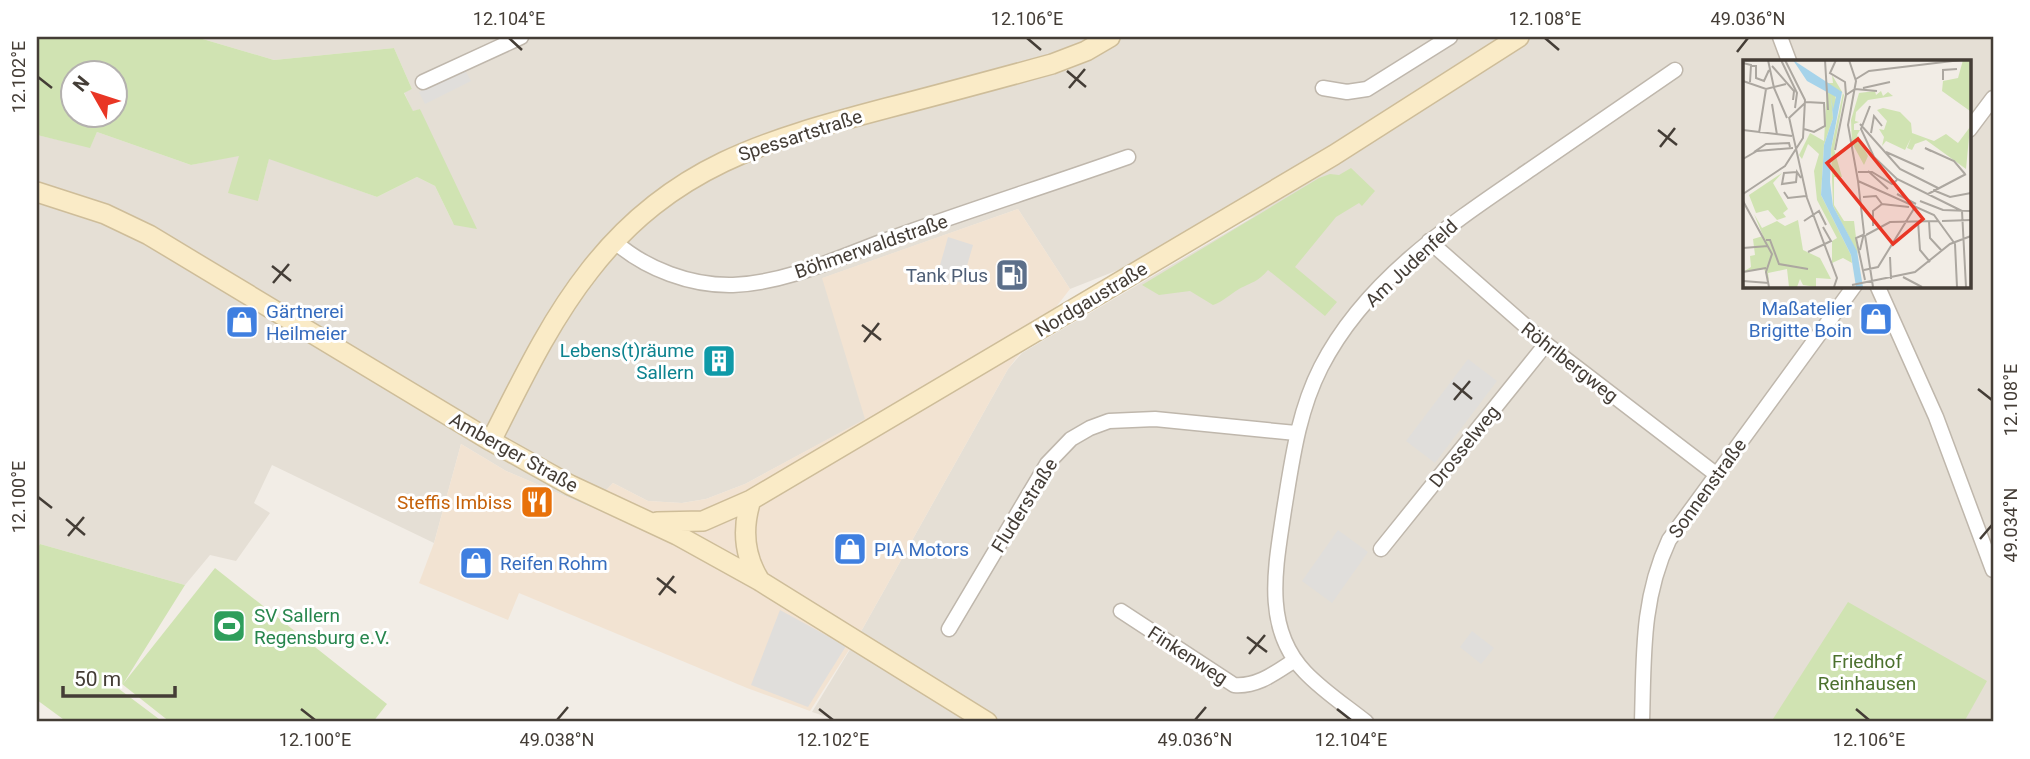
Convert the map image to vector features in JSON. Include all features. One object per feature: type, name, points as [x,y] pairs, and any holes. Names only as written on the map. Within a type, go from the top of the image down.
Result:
[{"type":"main road","name":"Spessartstraße","points":[[491,440],[546,335],[591,269],[615,242],[685,183],[745,150],[797,132],[1052,64],[1086,51],[1110,37]]},
{"type":"main road","name":"Nordgaustraße","points":[[649,521],[703,521],[751,500],[1334,155],[1519,37]]},
{"type":"main road","name":"Amberger Straße","points":[[37,192],[105,214],[149,235],[570,485],[649,521],[761,581],[986,722]]},
{"type":"main road","points":[[751,500],[745,535],[751,566],[761,581]]},
{"type":"street","points":[[423,82],[521,37]]},
{"type":"street","points":[[1323,88],[1347,92],[1367,89],[1450,37]]},
{"type":"street","points":[[1780,37],[1789,60]]},
{"type":"street","name":"Am Judenfeld","points":[[1367,722],[1306,673],[1295,660],[1282,633],[1274,591],[1296,433],[1315,381],[1331,349],[1367,301],[1429,241],[1675,71]]},
{"type":"street","points":[[1970,129],[1993,97]]},
{"type":"street","name":"Böhmerwaldstraße","points":[[615,242],[636,260],[681,277],[729,285],[756,284],[831,261],[1128,157]]},
{"type":"street","name":"Röhrlbergweg","points":[[1429,241],[1546,344],[1717,475]]},
{"type":"street","name":"Sonnenstraße","points":[[1642,722],[1646,614],[1653,579],[1669,540],[1854,287]]},
{"type":"street","points":[[1878,287],[1936,417],[1993,570]]},
{"type":"street","name":"Drosselweg","points":[[1381,549],[1546,344]]},
{"type":"street","name":"Fluderstraße","points":[[949,629],[1047,464],[1071,439],[1090,428],[1109,421],[1154,419],[1296,433]]},
{"type":"street","name":"Finkenweg","points":[[1121,611],[1234,685],[1246,686],[1260,682],[1295,660]]},
{"type":"shaded area","points":[[196,37],[1993,37],[1993,722],[830,722],[830,718],[812,712],[863,628],[1008,369],[1022,353],[1255,216],[1070,289],[1018,209],[823,278],[866,419],[745,484],[706,499],[682,503],[648,501],[613,483],[590,507],[506,471],[461,444],[434,543],[272,465],[254,503],[270,513],[236,561],[210,555],[185,585],[40,544],[37,549],[37,135],[90,147],[97,132],[191,165],[240,155],[258,201],[269,158],[377,197],[417,177],[435,186],[454,225],[420,109],[413,112],[404,92],[412,89],[394,48],[274,60]]},
{"type":"shaded area","points":[[465,70],[471,81],[425,104],[419,92]]},
{"type":"shaded area","points":[[1018,209],[1070,289],[1008,369],[863,628],[810,711],[747,688],[519,593],[508,620],[419,583],[434,543],[461,444],[506,471],[590,507],[613,483],[648,501],[682,503],[706,499],[745,484],[865,419],[822,278]]},
{"type":"shaded area","points":[[948,237],[973,245],[962,283],[937,276]]},
{"type":"shaded area","points":[[1468,359],[1497,381],[1435,463],[1406,441]]},
{"type":"shaded area","points":[[1338,530],[1368,552],[1332,603],[1302,581]]},
{"type":"shaded area","points":[[780,610],[846,646],[808,707],[751,685]]},
{"type":"shaded area","points":[[1472,631],[1494,648],[1481,664],[1460,647]]},
{"type":"green space","points":[[37,37],[196,37],[274,60],[394,48],[412,89],[404,93],[413,111],[420,109],[477,229],[454,225],[435,186],[417,177],[377,197],[269,159],[258,201],[228,193],[239,156],[191,165],[97,132],[90,148],[37,135]]},
{"type":"green space","points":[[1351,168],[1375,191],[1362,206],[1359,203],[1336,217],[1295,267],[1337,302],[1325,316],[1268,270],[1258,279],[1213,305],[1190,291],[1159,295],[1142,285],[1319,178],[1330,174],[1339,175]]},
{"type":"green space","points":[[40,544],[185,585],[123,684],[215,568],[387,704],[373,722],[170,722],[122,684],[119,689],[163,722],[67,722],[37,700],[37,549]]},
{"type":"green space","name":"Friedhof Reinhausen","points":[[1848,602],[1987,681],[1964,722],[1771,722]]},
{"type":"place","name":"Tank Plus","points":[[1012,275]]},
{"type":"place","name":"Maßatelier Brigitte Boin","points":[[1876,319]]},
{"type":"place","name":"Gärtnerei Heilmeier","points":[[242,322]]},
{"type":"place","name":"Lebens(t)räume Sallern","points":[[719,361]]},
{"type":"place","name":"Steffis Imbiss","points":[[537,502]]},
{"type":"place","name":"PIA Motors","points":[[850,549]]},
{"type":"place","name":"Reifen Rohm","points":[[476,563]]},
{"type":"place","name":"SV Sallern Regensburg e.V.","points":[[229,626]]}]
